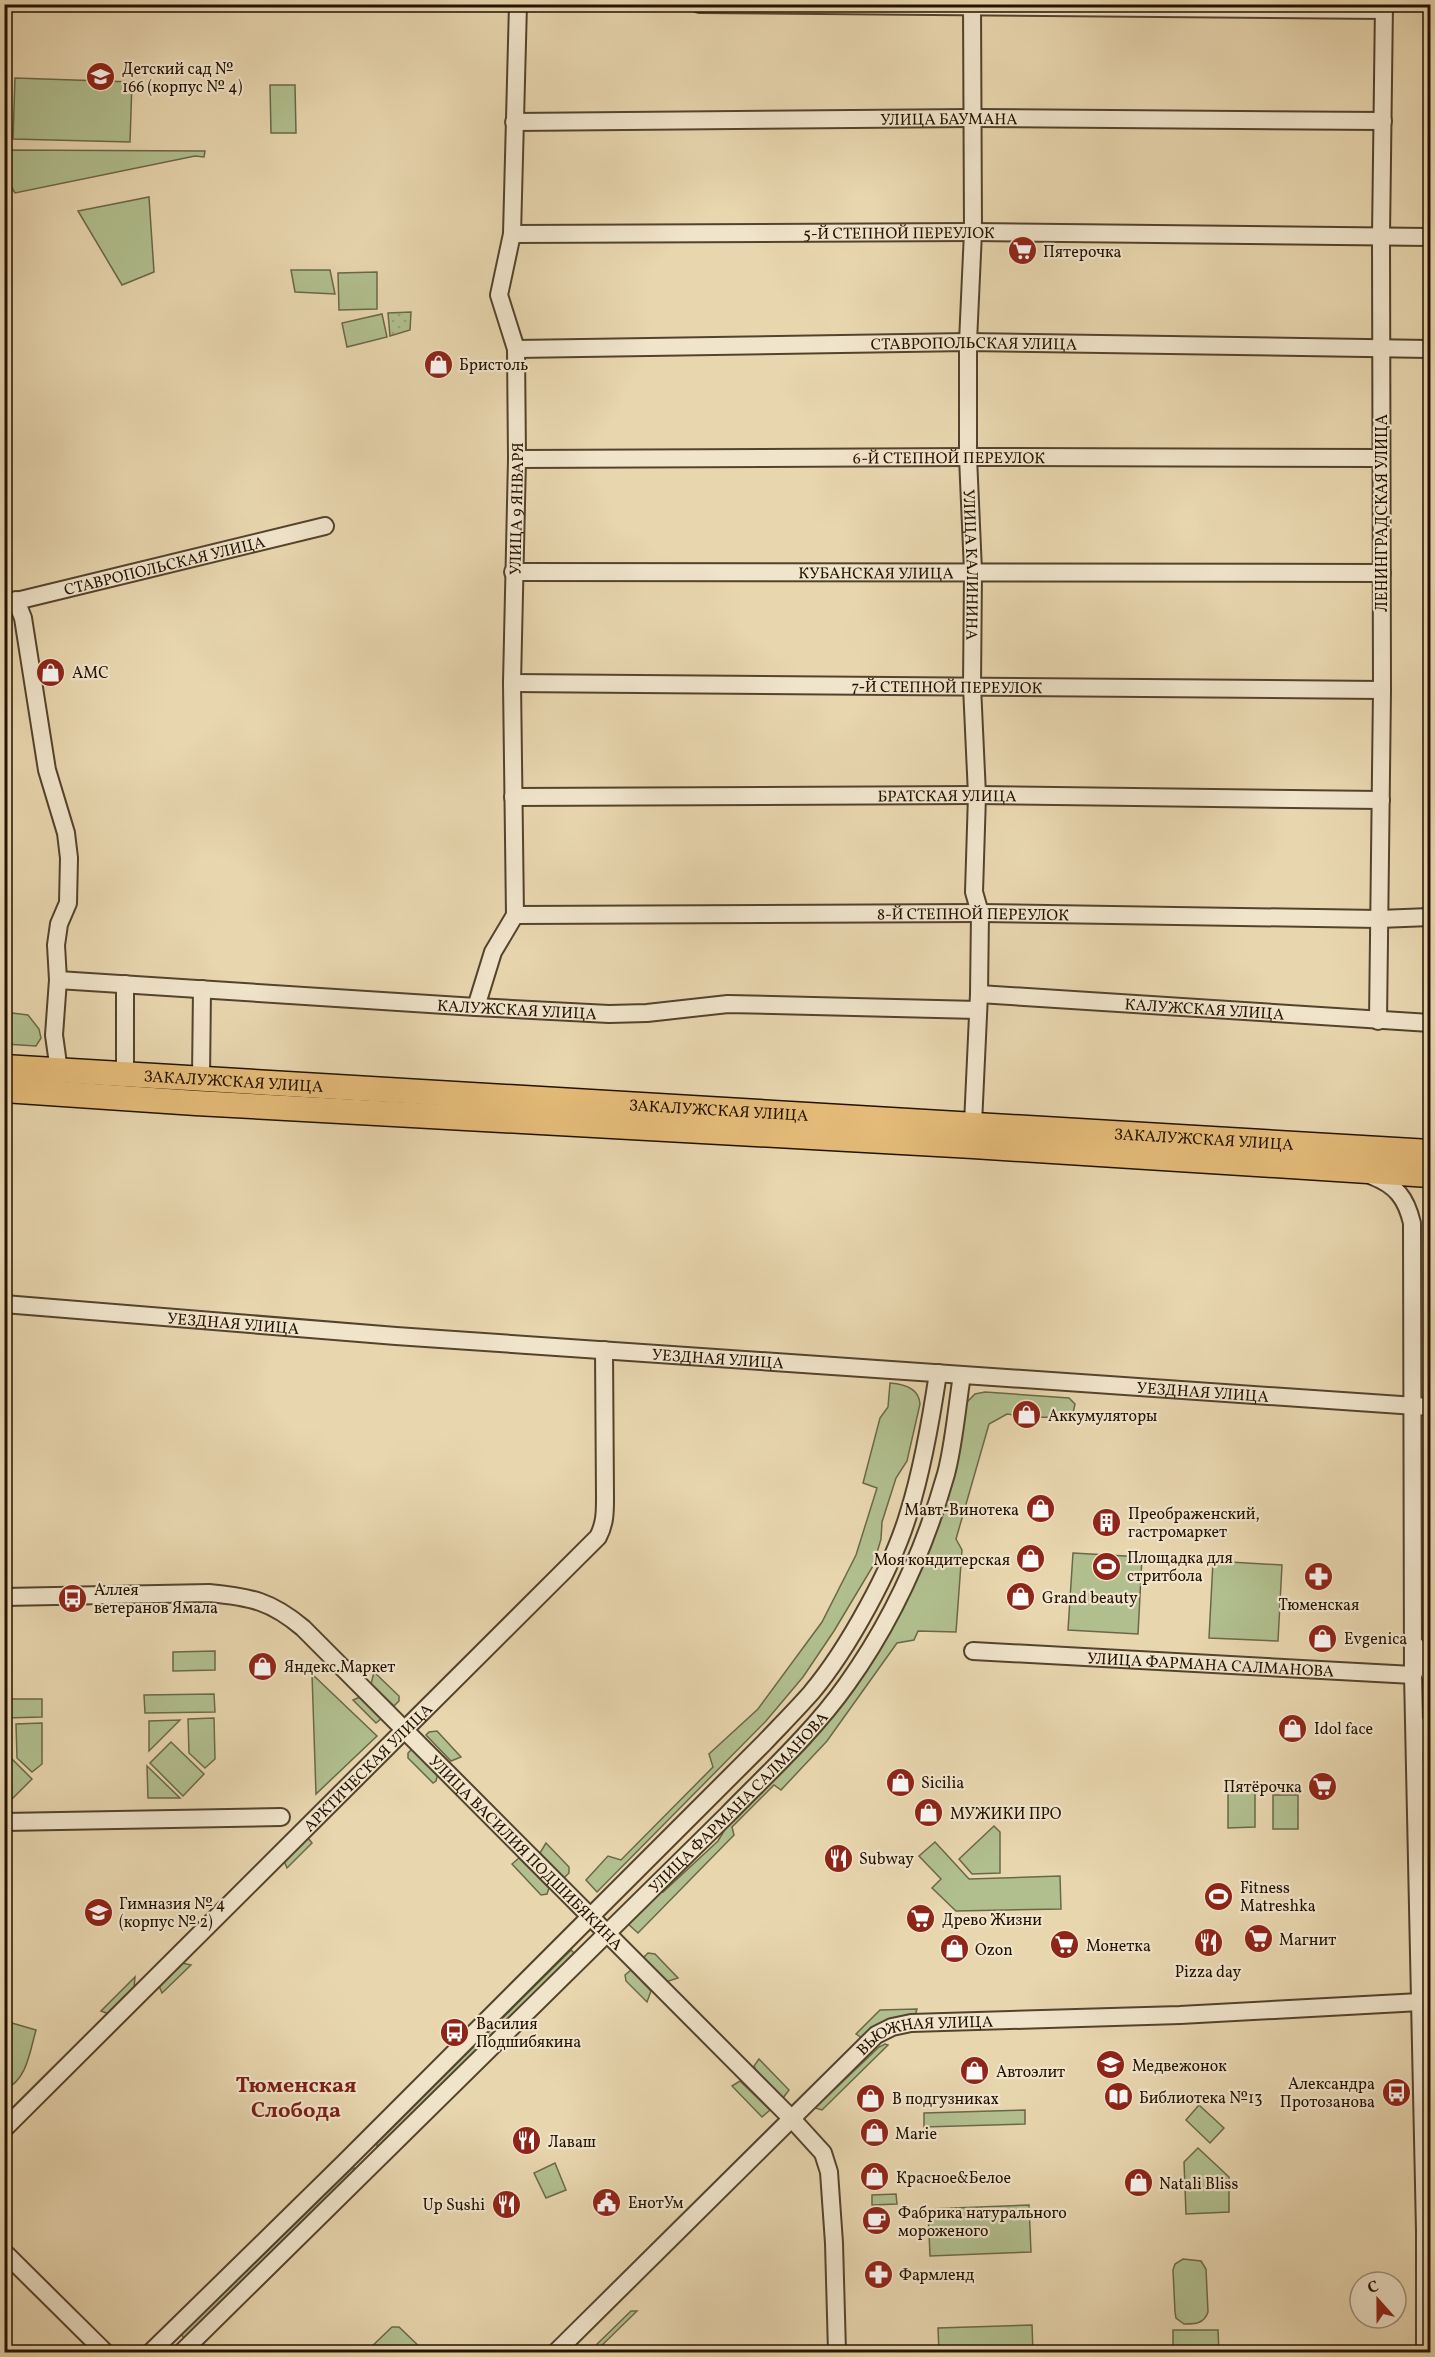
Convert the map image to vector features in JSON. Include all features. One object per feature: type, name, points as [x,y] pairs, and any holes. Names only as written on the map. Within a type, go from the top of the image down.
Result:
[{"type":"highway","name":"ЗАКАЛУЖСКАЯ УЛИЦА","points":[[4,1067],[1431,1152]]},
{"type":"highway","points":[[4,1090],[1431,1175]]},
{"type":"street","name":"УЛИЦА 9 ЯНВАРЯ","points":[[516,915],[512,683],[517,459],[516,349],[499,294],[512,234],[518,4]]},
{"type":"street","points":[[699,4],[1384,7]]},
{"type":"street","name":"УЛИЦА КАЛИНИНА","points":[[972,5],[973,232],[968,342],[968,457],[973,572],[972,686],[977,795],[974,892],[980,913],[979,1002],[973,1124]]},
{"type":"street","name":"ЛЕНИНГРАДСКАЯ УЛИЦА","points":[[1378,1021],[1382,690],[1380,458],[1384,7]]},
{"type":"street","name":"УЛИЦА БАУМАНА","points":[[514,122],[972,118],[1383,120]]},
{"type":"street","name":"5-Й СТЕПНОЙ ПЕРЕУЛОК","points":[[512,234],[973,232],[1431,237]]},
{"type":"street","name":"СТАВРОПОЛЬСКАЯ УЛИЦА","points":[[516,349],[968,342],[1431,349]]},
{"type":"street","name":"6-Й СТЕПНОЙ ПЕРЕУЛОК","points":[[517,459],[1380,458]]},
{"type":"street","name":"СТАВРОПОЛЬСКАЯ УЛИЦА","points":[[10,602],[325,526]]},
{"type":"street","name":"КУБАНСКАЯ УЛИЦА","points":[[513,572],[1382,573]]},
{"type":"street","points":[[10,602],[23,618],[47,770],[66,833],[69,858],[68,903],[59,924],[56,945],[58,980],[54,1035],[59,1071]]},
{"type":"street","name":"7-Й СТЕПНОЙ ПЕРЕУЛОК","points":[[512,683],[1382,690]]},
{"type":"street","name":"БРАТСКАЯ УЛИЦА","points":[[513,797],[977,795],[1381,800]]},
{"type":"street","name":"8-Й СТЕПНОЙ ПЕРЕУЛОК","points":[[516,915],[980,913],[1379,919],[1431,917]]},
{"type":"street","points":[[476,1007],[493,952],[516,915]]},
{"type":"street","name":"КАЛУЖСКАЯ УЛИЦА","points":[[58,980],[609,1014],[647,1013],[728,1004],[979,1002],[1431,1023]]},
{"type":"street","points":[[125,984],[125,1074]]},
{"type":"street","points":[[201,1078],[202,989]]},
{"type":"street","points":[[4,1099],[42,1092]]},
{"type":"street","points":[[1358,1169],[1388,1182],[1400,1193],[1408,1206],[1412,1223],[1413,1674],[1425,2352]]},
{"type":"street","name":"УЕЗДНАЯ УЛИЦА","points":[[4,1304],[396,1336],[1431,1407]]},
{"type":"street","name":"АРКТИЧЕСКАЯ УЛИЦА","points":[[4,2129],[598,1537],[602,1529],[605,1498],[604,1350]]},
{"type":"street","name":"УЛИЦА ФАРМАНА САЛМАНОВА","points":[[151,2352],[344,2163],[764,1743],[812,1692],[849,1638],[889,1562],[909,1514],[925,1447],[938,1373]]},
{"type":"street","name":"УЛИЦА ФАРМАНА САЛМАНОВА","points":[[182,2352],[608,1934],[802,1739],[846,1686],[876,1641],[920,1548],[946,1472],[962,1375]]},
{"type":"street","name":"УЛИЦА ВАСИЛИЯ ПОДШИБЯКИНА","points":[[4,1597],[209,1593],[240,1596],[266,1603],[285,1613],[303,1628],[591,1916],[823,2153],[829,2172],[834,2243],[837,2352]]},
{"type":"street","points":[[1414,1640],[1421,1660],[1431,1675]]},
{"type":"street","name":"УЛИЦА ФАРМАНА САЛМАНОВА","points":[[973,1651],[1413,1674]]},
{"type":"street","points":[[1415,1753],[1424,1731],[1431,1722]]},
{"type":"street","name":"АРКТИЧЕСКАЯ УЛИЦА","points":[[4,1822],[281,1816]]},
{"type":"street","name":"ВЬЮЖНАЯ УЛИЦА","points":[[556,2352],[876,2035],[892,2027],[911,2023],[1180,2015],[1420,2002]]},
{"type":"street","points":[[372,2135],[368,2145],[373,2155],[378,2156],[387,2151]]},
{"type":"street","points":[[344,2163],[354,2159],[363,2164],[364,2170],[359,2180]]},
{"type":"street","points":[[4,2252],[105,2352]]},
{"type":"green space","points":[[15,78],[132,82],[130,142],[13,139]]},
{"type":"green space","points":[[270,85],[295,85],[296,133],[271,133]]},
{"type":"green space","points":[[5,150],[205,151],[204,157],[195,156],[15,193],[7,180]]},
{"type":"green space","points":[[149,197],[154,272],[122,285],[78,211]]},
{"type":"green space","points":[[291,270],[330,270],[335,294],[295,292]]},
{"type":"green space","points":[[377,272],[377,309],[339,310],[338,273]]},
{"type":"green space","points":[[411,312],[410,330],[390,336],[388,313]]},
{"type":"green space","points":[[382,314],[387,337],[347,347],[342,323]]},
{"type":"green space","points":[[4,1012],[28,1015],[39,1029],[41,1038],[36,1046],[5,1044]]},
{"type":"green space","points":[[890,1383],[910,1388],[917,1394],[920,1404],[907,1461],[896,1478],[882,1522],[881,1539],[873,1566],[803,1677],[766,1721],[597,1892],[586,1880],[608,1856],[621,1860],[713,1767],[709,1754],[758,1709],[822,1622],[856,1555],[877,1488],[863,1483],[880,1418],[888,1407]]},
{"type":"green space","points":[[985,1392],[1069,1398],[1075,1404],[1072,1418],[1035,1417],[1035,1413],[1022,1412],[1022,1416],[1007,1414],[989,1424],[956,1539],[962,1550],[956,1632],[918,1631],[914,1640],[897,1643],[827,1741],[781,1790],[774,1785],[732,1827],[734,1835],[638,1933],[626,1922],[656,1893],[663,1892],[718,1841],[730,1821],[874,1655],[965,1404],[975,1394]]},
{"type":"green space","points":[[1073,1553],[1142,1557],[1138,1634],[1068,1630]]},
{"type":"green space","points":[[1213,1561],[1282,1565],[1278,1641],[1209,1638]]},
{"type":"green space","points":[[215,1651],[215,1670],[173,1671],[173,1652]]},
{"type":"green space","points":[[374,1672],[399,1696],[399,1701],[394,1706],[371,1684]]},
{"type":"green space","points":[[312,1674],[377,1736],[316,1794]]},
{"type":"green space","points":[[214,1694],[215,1712],[145,1713],[144,1695]]},
{"type":"green space","points":[[360,1697],[382,1718],[376,1723],[353,1700]]},
{"type":"green space","points":[[5,1699],[42,1699],[42,1717],[5,1718]]},
{"type":"green space","points":[[214,1718],[215,1759],[205,1768],[189,1753],[188,1719]]},
{"type":"green space","points":[[180,1720],[149,1751],[149,1721]]},
{"type":"green space","points":[[42,1723],[42,1764],[32,1772],[17,1758],[16,1724]]},
{"type":"green space","points":[[437,1731],[461,1757],[451,1761],[426,1735]]},
{"type":"green space","points":[[171,1742],[204,1774],[183,1796],[150,1763]]},
{"type":"green space","points":[[412,1749],[438,1773],[436,1781],[433,1783],[408,1758],[408,1753]]},
{"type":"green space","points":[[5,1752],[32,1779],[11,1800],[5,1794]]},
{"type":"green space","points":[[147,1766],[180,1798],[148,1798]]},
{"type":"green space","points":[[1228,1783],[1255,1783],[1255,1827],[1228,1828]]},
{"type":"green space","points":[[1273,1795],[1298,1795],[1298,1829],[1273,1829]]},
{"type":"green space","points":[[994,1826],[1000,1832],[1000,1873],[972,1874],[959,1859]]},
{"type":"green space","points":[[308,1838],[312,1843],[287,1868],[284,1861]]},
{"type":"green space","points":[[935,1842],[969,1879],[1060,1876],[1061,1909],[956,1911],[932,1888],[941,1879],[919,1856]]},
{"type":"green space","points":[[546,1843],[569,1867],[569,1873],[564,1878],[540,1853]]},
{"type":"green space","points":[[519,1858],[549,1888],[547,1894],[541,1895],[512,1864]]},
{"type":"green space","points":[[571,1950],[574,1953],[380,2147],[377,2147],[377,2143]]},
{"type":"green space","points":[[648,1953],[655,1954],[678,1978],[666,1982],[643,1958]]},
{"type":"green space","points":[[182,1963],[191,1965],[162,1993],[159,1986]]},
{"type":"green space","points":[[631,1970],[651,1991],[647,2002],[626,1981],[625,1975]]},
{"type":"green space","points":[[135,1977],[134,1988],[109,2014],[101,2011]]},
{"type":"green space","points":[[917,2009],[915,2016],[862,2038],[856,2034],[880,2010]]},
{"type":"green space","points":[[5,2021],[36,2030],[23,2072],[12,2085],[5,2089]]},
{"type":"green space","points":[[888,2045],[822,2110],[815,2108],[879,2047]]},
{"type":"green space","points":[[759,2059],[789,2090],[783,2098],[756,2070],[754,2066]]},
{"type":"green space","points":[[740,2081],[770,2110],[762,2117],[732,2086]]},
{"type":"green space","points":[[1199,2105],[1224,2128],[1210,2143],[1186,2120]]},
{"type":"green space","points":[[1025,2110],[1025,2124],[924,2127],[924,2113]]},
{"type":"green space","points":[[1198,2148],[1229,2177],[1229,2212],[1186,2214],[1184,2162]]},
{"type":"green space","points":[[555,2163],[566,2190],[546,2198],[534,2173]]},
{"type":"green space","points":[[354,2168],[354,2172],[184,2338],[181,2334]]},
{"type":"green space","points":[[896,2194],[897,2204],[872,2205],[872,2195]]},
{"type":"green space","points":[[1029,2205],[1031,2252],[930,2256],[928,2209]]},
{"type":"green space","points":[[1183,2259],[1201,2261],[1206,2269],[1208,2312],[1202,2321],[1195,2323],[1184,2324],[1176,2318],[1173,2270],[1175,2264]]},
{"type":"green space","points":[[631,2311],[637,2311],[595,2352],[592,2349]]},
{"type":"green space","points":[[1032,2325],[1033,2352],[939,2352],[938,2328]]},
{"type":"green space","points":[[392,2327],[399,2327],[425,2352],[366,2352]]},
{"type":"green space","points":[[1173,2330],[1218,2330],[1219,2352],[1173,2352]]},
{"type":"place","name":"Детский сад № 166 (корпус № 4)","points":[[101,77]]},
{"type":"place","name":"Пятерочка","points":[[1022,251]]},
{"type":"place","name":"Бристоль","points":[[438,364]]},
{"type":"place","name":"АМС","points":[[51,672]]},
{"type":"place","name":"Аккумуляторы","points":[[1027,1415]]},
{"type":"place","name":"Мавт-Винотека","points":[[1040,1509]]},
{"type":"place","name":"Преображенский, гастромаркет","points":[[1107,1522]]},
{"type":"place","name":"Моя кондитерская","points":[[1031,1559]]},
{"type":"place","name":"Площадка для стритбола","points":[[1106,1566]]},
{"type":"place","name":"Тюменская","points":[[1319,1576]]},
{"type":"place","name":"Grand beauty","points":[[1021,1597]]},
{"type":"place","name":"Аллея ветеранов Ямала","points":[[73,1598]]},
{"type":"place","name":"Evgenica","points":[[1323,1638]]},
{"type":"place","name":"Яндекс.Маркет","points":[[263,1666]]},
{"type":"place","name":"Idol face","points":[[1293,1728]]},
{"type":"place","name":"Sicilia","points":[[900,1782]]},
{"type":"place","name":"Пятёрочка","points":[[1323,1786]]},
{"type":"place","name":"МУЖИКИ ПРО","points":[[929,1813]]},
{"type":"place","name":"Subway","points":[[838,1858]]},
{"type":"place","name":"Fitness Matreshka","points":[[1219,1896]]},
{"type":"place","name":"Гимназия № 4 (корпус № 2)","points":[[98,1912]]},
{"type":"place","name":"Древо Жизни","points":[[921,1919]]},
{"type":"place","name":"Магнит","points":[[1258,1939]]},
{"type":"place","name":"Pizza day","points":[[1208,1943]]},
{"type":"place","name":"Монетка","points":[[1065,1945]]},
{"type":"place","name":"Ozon","points":[[954,1949]]},
{"type":"place","name":"Василия Подшибякина","points":[[455,2032]]},
{"type":"place","name":"Медвежонок","points":[[1111,2065]]},
{"type":"place","name":"Автоэлит","points":[[975,2071]]},
{"type":"place","name":"Александра Протозанова","points":[[1396,2092]]},
{"type":"place","name":"Библиотека №13","points":[[1118,2097]]},
{"type":"place","name":"В подгузниках","points":[[871,2098]]},
{"type":"place","name":"Marie","points":[[874,2133]]},
{"type":"place","name":"Лаваш","points":[[527,2141]]},
{"type":"place","name":"Красное&Белое","points":[[875,2177]]},
{"type":"place","name":"Natali Bliss","points":[[1138,2183]]},
{"type":"place","name":"ЕнотУм","points":[[607,2202]]},
{"type":"place","name":"Up Sushi","points":[[506,2204]]},
{"type":"place","name":"Фабрика натурального мороженого","points":[[877,2221]]},
{"type":"place","name":"Фармленд","points":[[878,2274]]},
{"type":"district","name":"Тюменская Слобода","points":[[296,2096]]}]
